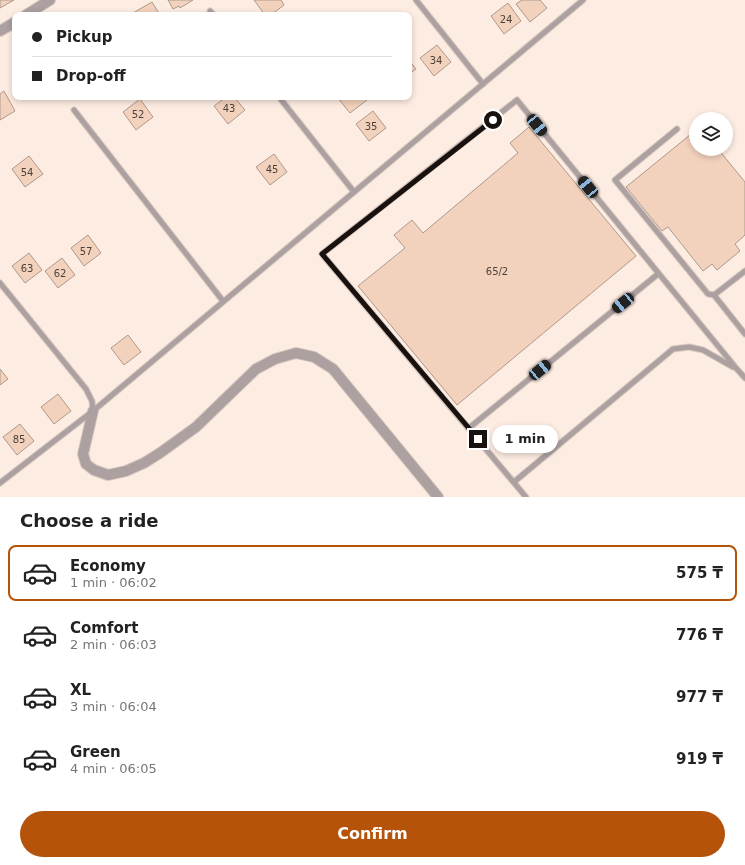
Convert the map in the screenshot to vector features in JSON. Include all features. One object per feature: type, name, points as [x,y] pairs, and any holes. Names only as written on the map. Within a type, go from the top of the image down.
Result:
[{"type":"street","points":[[31,12],[50,0]]},
{"type":"street","points":[[0,31],[12,24]]},
{"type":"street","points":[[92,411],[83,454],[86,464],[94,470],[108,475],[126,471],[160,454],[196,427],[256,369],[275,358],[296,353],[314,357],[333,369],[438,497]]},
{"type":"lane","points":[[416,0],[483,84]]},
{"type":"lane","points":[[0,483],[92,411],[583,0]]},
{"type":"lane","points":[[281,100],[354,192]]},
{"type":"lane","points":[[526,497],[322,254],[517,100],[658,274],[745,378]]},
{"type":"lane","points":[[74,110],[224,301]]},
{"type":"lane","points":[[677,129],[615,180],[708,294],[714,295],[745,334]]},
{"type":"lane","points":[[714,295],[745,270]]},
{"type":"lane","points":[[468,428],[658,274]]},
{"type":"lane","points":[[0,283],[86,389],[92,401],[92,411]]},
{"type":"lane","points":[[514,482],[673,349],[689,347],[703,350],[736,368]]},
{"type":"building","points":[[0,0],[14,0],[0,8]]},
{"type":"building","points":[[168,0],[193,0],[180,8],[179,6],[173,9]]},
{"type":"building","points":[[254,0],[281,0],[284,5],[275,12],[263,12]]},
{"type":"building","points":[[522,0],[540,0],[547,8],[530,22],[516,4]]},
{"type":"building","points":[[152,2],[158,12],[135,12]]},
{"type":"building","points":[[508,3],[521,21],[504,34],[491,16]]},
{"type":"building","points":[[437,45],[451,62],[434,76],[420,58]]},
{"type":"building","points":[[412,64],[416,69],[412,72]]},
{"type":"building","points":[[4,91],[15,111],[0,120],[0,94]]},
{"type":"building","points":[[141,100],[153,117],[136,130],[123,112]]},
{"type":"building","points":[[222,100],[237,100],[245,110],[228,124],[214,106]]},
{"type":"building","points":[[339,100],[367,100],[350,113]]},
{"type":"building","points":[[373,111],[386,128],[369,141],[356,124]]},
{"type":"building","points":[[529,127],[636,256],[457,405],[358,286],[405,248],[394,235],[412,220],[423,233],[518,153],[510,143]]},
{"type":"building","points":[[689,136],[689,156],[724,156],[745,182],[745,235],[735,244],[740,251],[717,270],[712,264],[703,271],[668,227],[662,231],[626,187]]},
{"type":"building","points":[[274,154],[287,172],[270,185],[256,167]]},
{"type":"building","points":[[29,156],[43,174],[25,187],[12,169]]},
{"type":"building","points":[[88,235],[101,253],[84,266],[71,248]]},
{"type":"building","points":[[29,253],[42,270],[25,283],[12,266]]},
{"type":"building","points":[[62,258],[75,275],[58,288],[45,271]]},
{"type":"building","points":[[128,335],[141,352],[124,365],[111,348]]},
{"type":"building","points":[[0,369],[8,379],[0,385]]},
{"type":"building","points":[[58,394],[71,411],[54,424],[41,407]]},
{"type":"building","points":[[20,424],[34,441],[17,455],[3,437]]},
{"type":"route","points":[[478,439],[322,254],[493,120]]}]
